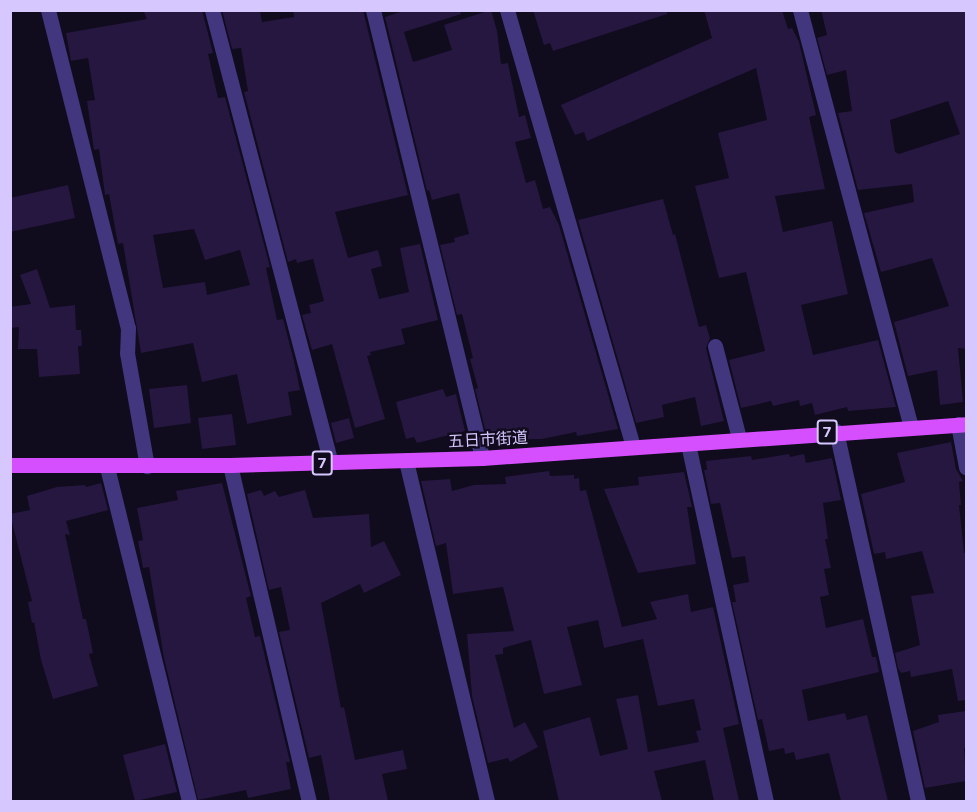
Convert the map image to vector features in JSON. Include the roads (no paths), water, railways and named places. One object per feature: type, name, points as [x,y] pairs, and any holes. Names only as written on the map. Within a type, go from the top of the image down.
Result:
[{"type":"main road","name":"五日市街道","points":[[10,465],[230,465],[482,458],[836,431],[962,424]]},
{"type":"street","points":[[48,10],[128,328],[127,352],[147,466]]},
{"type":"street","points":[[212,10],[331,462]]},
{"type":"street","points":[[373,10],[482,458]]},
{"type":"street","points":[[507,10],[633,447]]},
{"type":"street","points":[[800,10],[911,427]]},
{"type":"street","points":[[715,346],[739,438]]},
{"type":"street","points":[[962,424],[966,467]]},
{"type":"street","points":[[836,431],[918,801]]},
{"type":"street","points":[[688,444],[766,801]]},
{"type":"street","points":[[406,461],[487,801]]},
{"type":"street","points":[[230,465],[309,801]]},
{"type":"street","points":[[107,466],[189,801]]}]
